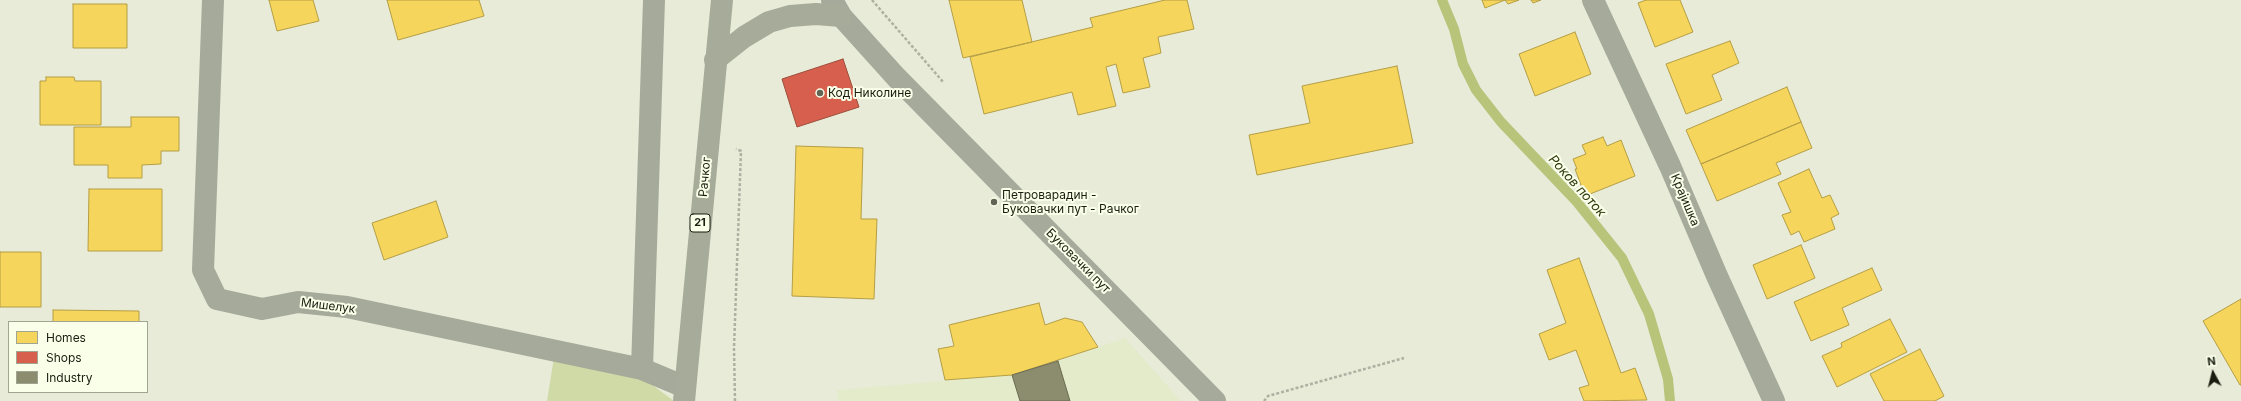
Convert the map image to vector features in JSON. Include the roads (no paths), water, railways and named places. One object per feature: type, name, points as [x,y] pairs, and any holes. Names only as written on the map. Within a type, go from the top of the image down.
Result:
[{"type":"main road","name":"Рачког","points":[[685,394],[715,60],[722,0]]},
{"type":"main road","points":[[715,60],[744,38],[769,22],[790,16],[816,14],[837,8]]},
{"type":"street","name":"Мишелук","points":[[213,0],[203,270],[217,299],[262,309],[298,302],[347,307],[642,369]]},
{"type":"street","points":[[654,0],[642,369],[685,394]]},
{"type":"street","name":"Крајишка","points":[[1593,0],[1670,166],[1717,276],[1774,401]]},
{"type":"street","name":"Буковачки пут","points":[[837,8],[896,77],[1215,401]]},
{"type":"waterway","name":"Роков поток","points":[[1442,0],[1454,29],[1463,64],[1476,90],[1501,122],[1577,202],[1622,258],[1649,314],[1668,379],[1670,401]]},
{"type":"place","name":"Код Николине","points":[[820,93]]},
{"type":"place","name":"Петроварадин - Буковачки пут - Рачког","points":[[994,202]]}]
